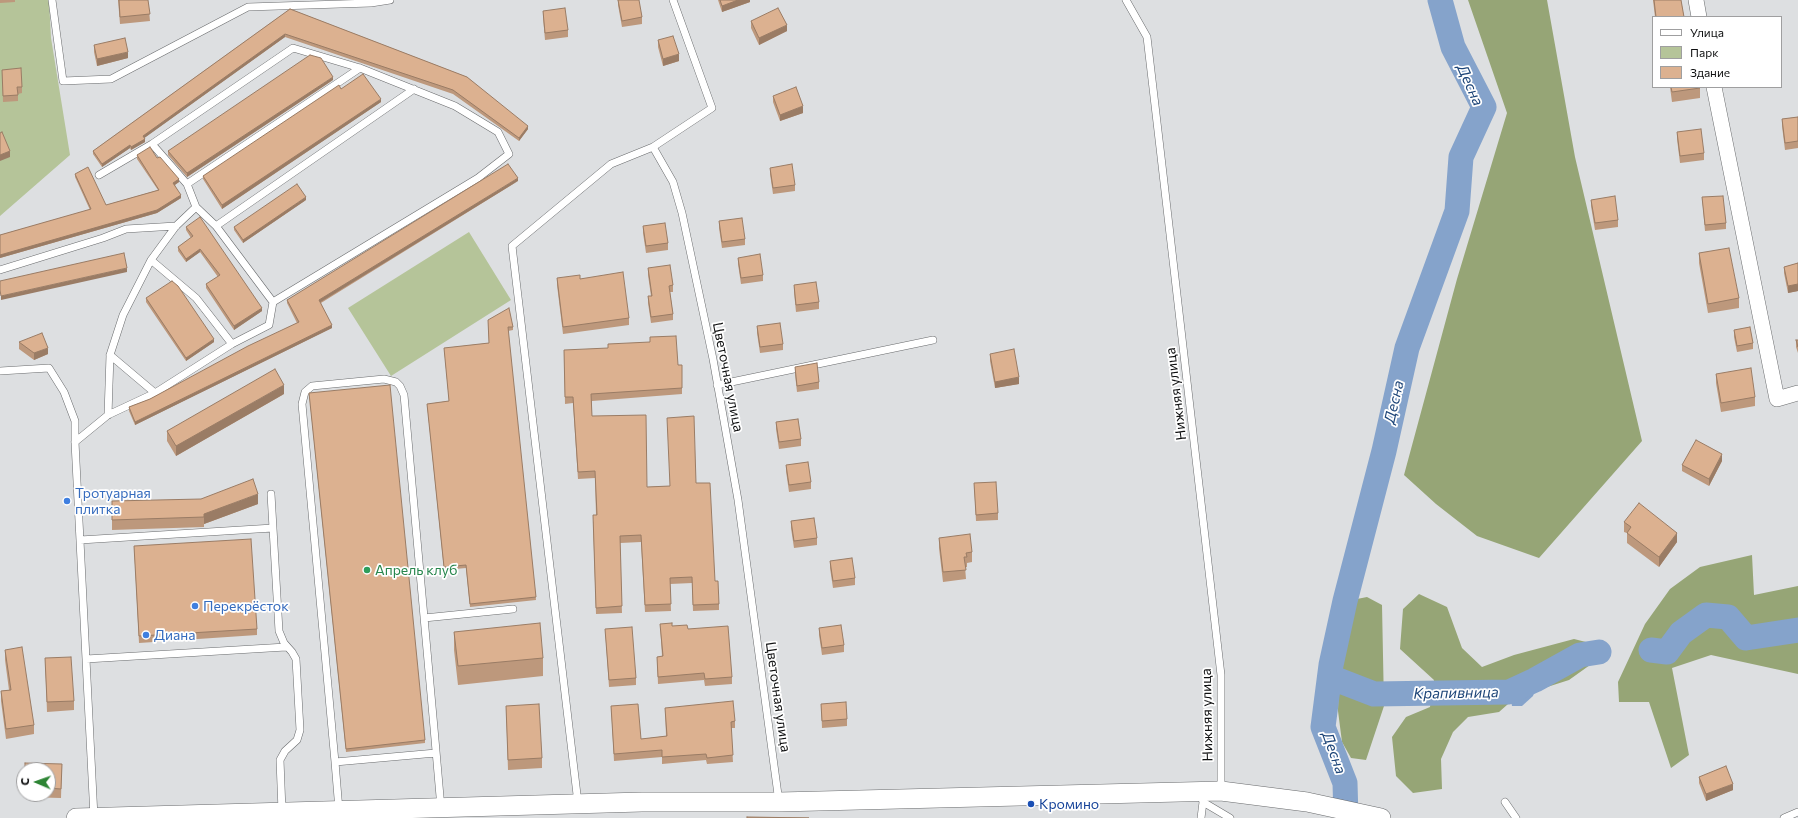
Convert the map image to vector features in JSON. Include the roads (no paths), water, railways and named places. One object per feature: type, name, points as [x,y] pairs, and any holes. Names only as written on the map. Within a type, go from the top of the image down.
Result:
[{"type":"street","points":[[1696,0],[1699,16]]},
{"type":"street","points":[[1714,88],[1778,399],[1798,393]]},
{"type":"street","points":[[76,818],[289,814],[339,811],[642,802],[779,802],[1202,797],[1222,791],[1307,802],[1381,818]]},
{"type":"lane","points":[[52,0],[63,81],[110,79],[248,7],[371,3],[390,0]]},
{"type":"lane","points":[[578,804],[512,246],[611,164],[653,147],[712,108],[673,0]]},
{"type":"lane","name":"Нижняя улица","points":[[1126,0],[1147,37],[1158,124],[1221,675],[1222,791]]},
{"type":"lane","points":[[99,175],[152,144],[293,48],[360,68],[414,89],[455,106],[498,132],[509,154],[478,178],[273,302]]},
{"type":"lane","points":[[187,184],[360,68]]},
{"type":"lane","points":[[216,226],[414,89]]},
{"type":"lane","points":[[74,442],[108,415],[155,393],[232,344],[269,325],[273,302],[216,226],[196,207],[187,184],[152,144]]},
{"type":"lane","name":"Цветочная улица","points":[[653,147],[673,182],[682,213],[717,385],[738,500],[779,802]]},
{"type":"lane","points":[[108,415],[110,355],[123,316],[151,260],[176,226],[196,207]]},
{"type":"lane","points":[[0,270],[126,229],[176,226]]},
{"type":"lane","points":[[151,260],[196,298],[232,344]]},
{"type":"lane","points":[[717,385],[933,340]]},
{"type":"lane","points":[[110,355],[155,393]]},
{"type":"lane","points":[[0,371],[49,368],[64,392],[75,421],[74,442],[94,817]]},
{"type":"lane","points":[[339,811],[302,404],[305,392],[312,386],[384,379],[396,382],[402,389],[441,808]]},
{"type":"lane","points":[[271,494],[279,631],[286,647],[292,652],[296,660],[300,730],[297,740],[285,751],[280,760],[289,814]]},
{"type":"lane","points":[[80,540],[273,528]]},
{"type":"lane","points":[[424,618],[513,609]]},
{"type":"lane","points":[[86,659],[286,647]]},
{"type":"lane","points":[[335,762],[436,753]]},
{"type":"lane","points":[[1201,818],[1202,797]]},
{"type":"lane","points":[[1202,797],[1230,818]]},
{"type":"lane","points":[[1505,802],[1516,818]]},
{"type":"lane","points":[[1784,818],[1798,812]]},
{"type":"water","points":[[1526,678],[1535,680],[1536,687],[1533,696],[1522,706],[1512,706],[1509,692],[1517,681]]},
{"type":"waterway","name":"Десна","points":[[1346,818],[1345,783],[1323,727],[1331,665],[1345,601],[1384,451],[1407,348],[1457,211],[1461,157],[1484,107],[1453,47],[1440,0]]},
{"type":"waterway","name":"Крапивница","points":[[1651,650],[1667,652],[1681,633],[1706,615],[1728,617],[1746,638],[1798,630]]},
{"type":"waterway","name":"Крапивница","points":[[1330,677],[1374,694],[1509,692],[1535,680],[1580,655],[1599,652]]},
{"type":"place","name":"Тротуарная плитка","points":[[67,501]]},
{"type":"place","name":"Апрель клуб","points":[[367,570]]},
{"type":"place","name":"Перекрёсток","points":[[195,606]]},
{"type":"place","name":"Диана","points":[[146,635]]},
{"type":"place","name":"Кромино","points":[[1031,804]]}]
